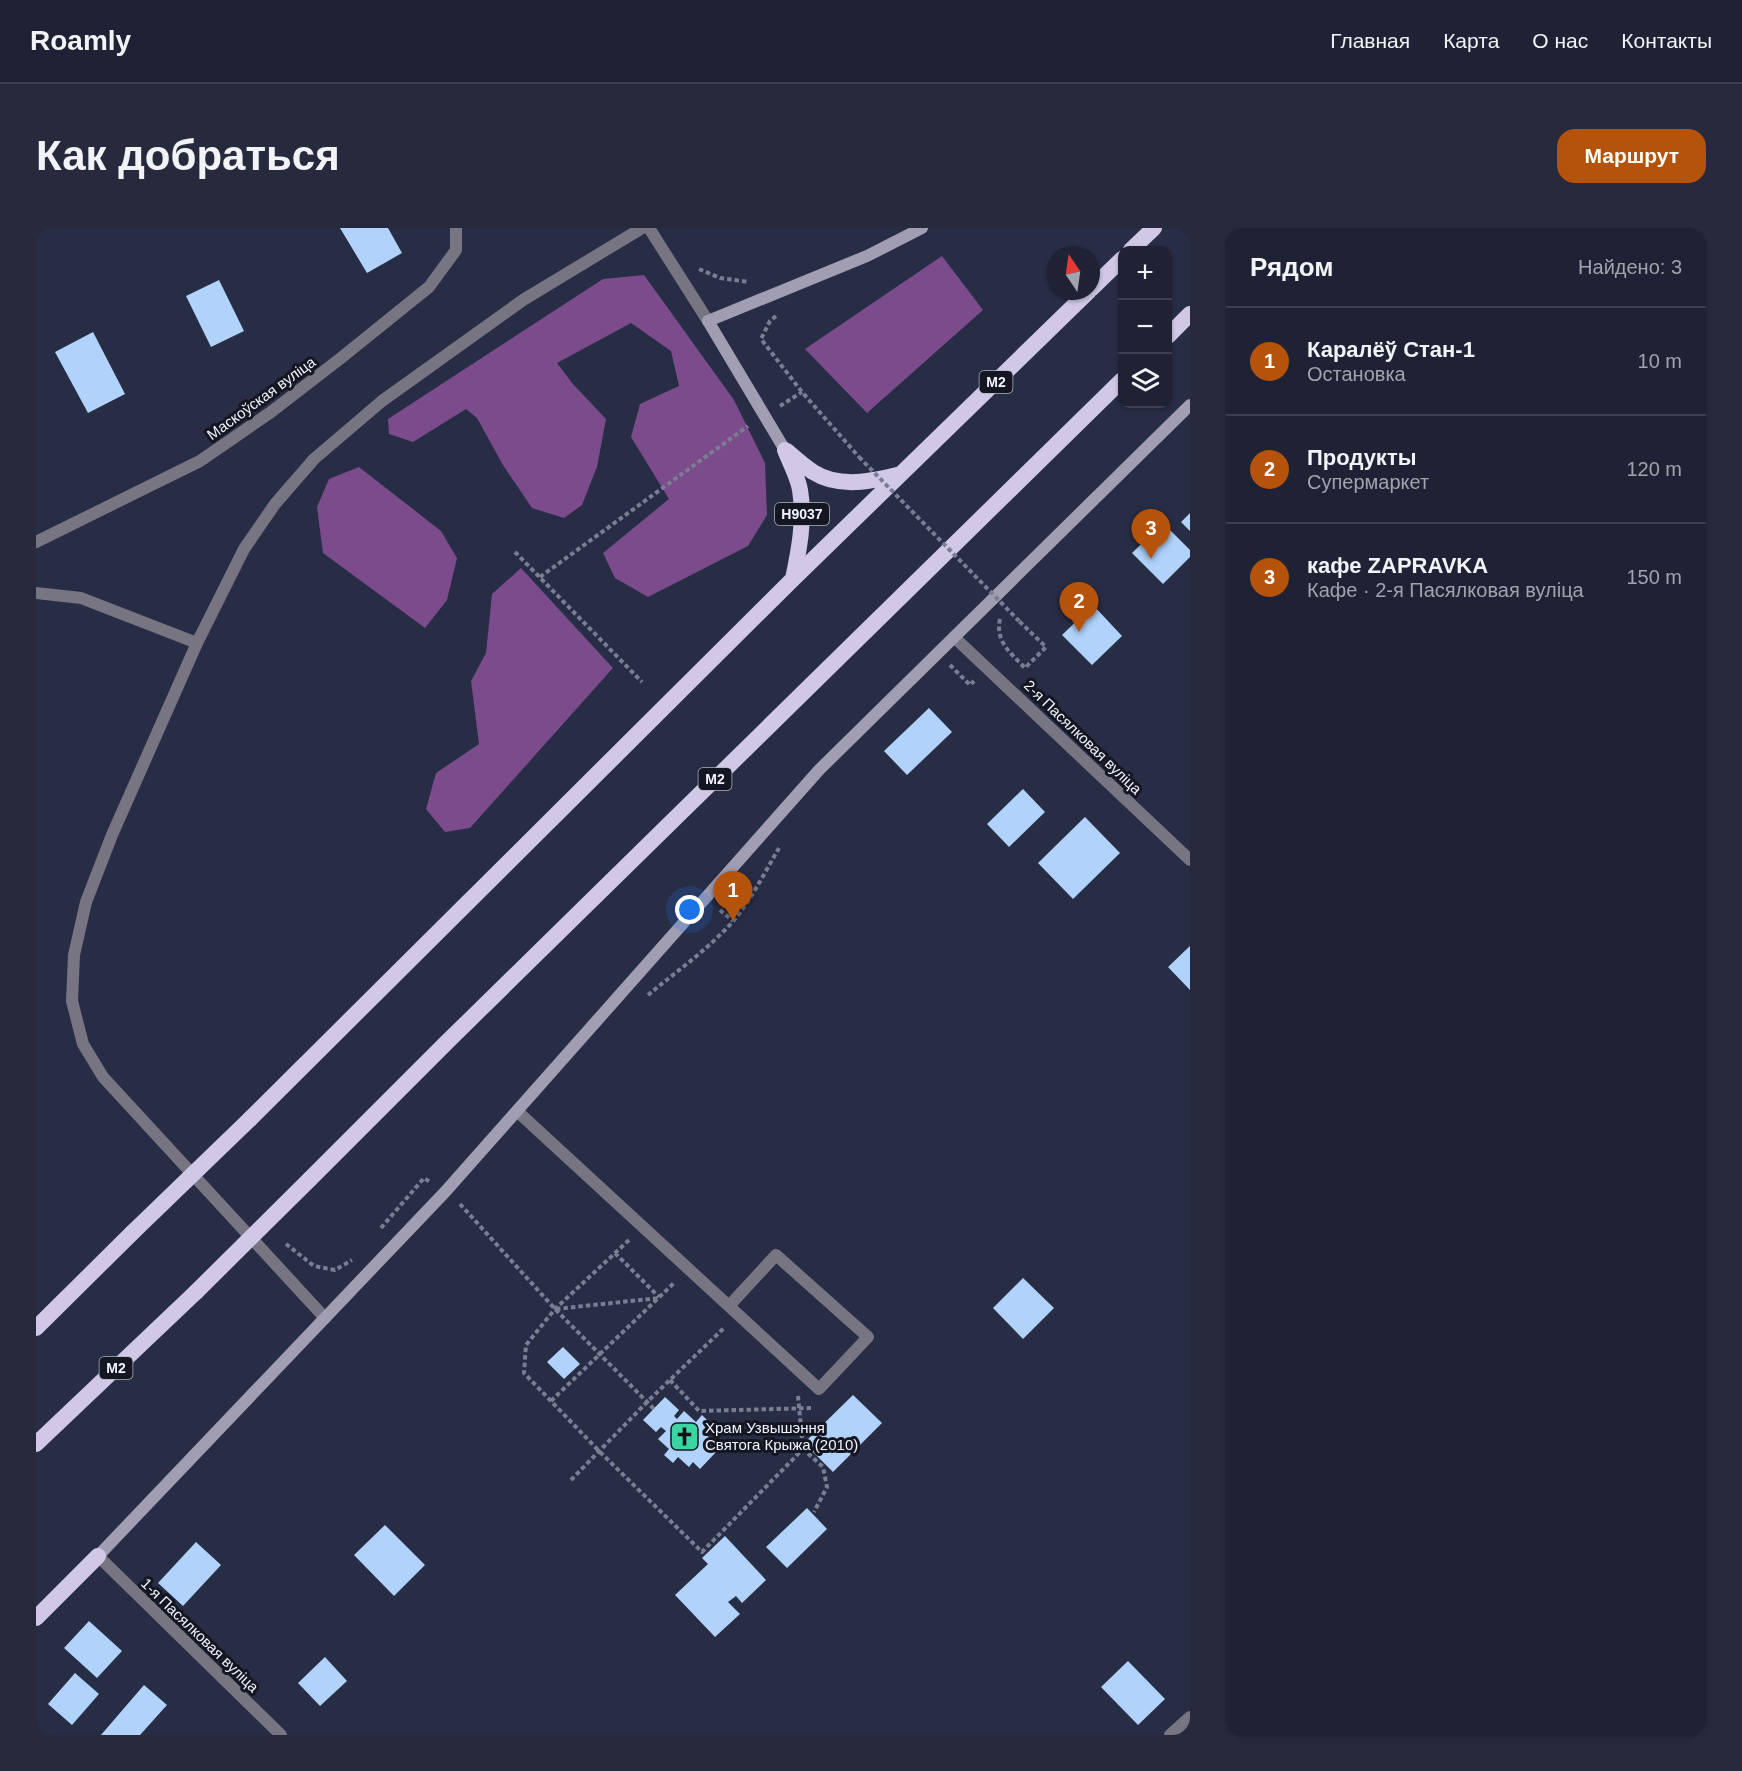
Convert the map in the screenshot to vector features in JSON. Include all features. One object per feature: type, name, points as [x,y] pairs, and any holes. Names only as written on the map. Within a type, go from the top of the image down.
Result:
[{"type":"highway","points":[[1135,246],[1154,228]]},
{"type":"highway","name":"М2","points":[[1100,280],[1118,263]]},
{"type":"highway","name":"М2","points":[[36,1328],[250,1119],[793,579],[1080,300]]},
{"type":"highway","points":[[1172,331],[1190,314]]},
{"type":"highway","name":"М2","points":[[36,1444],[196,1292],[448,1041],[1118,384]]},
{"type":"highway","name":"Н9037","points":[[785,450],[814,473],[840,481],[866,483],[902,474]]},
{"type":"highway","name":"Н9037","points":[[785,450],[800,489],[802,516],[800,547],[793,579]]},
{"type":"highway","points":[[36,1618],[98,1556]]},
{"type":"main road","points":[[708,321],[867,255],[922,228]]},
{"type":"main road","name":"Н9037","points":[[708,321],[785,450]]},
{"type":"main road","points":[[98,1556],[445,1192],[819,770],[1190,405]]},
{"type":"street","name":"Маскоўская вуліца","points":[[36,542],[200,461],[271,412],[429,287],[456,250],[456,228]]},
{"type":"street","points":[[325,1318],[103,1077],[83,1044],[72,1001],[74,955],[86,902],[112,835],[197,643],[244,549],[275,504],[314,459],[382,401],[523,300],[642,228]]},
{"type":"street","points":[[649,228],[708,321]]},
{"type":"street","points":[[36,593],[81,598],[197,643]]},
{"type":"street","name":"2-я Пасялковая вуліца","points":[[954,637],[1190,860]]},
{"type":"street","points":[[517,1111],[819,1389],[868,1337],[776,1255],[729,1306]]},
{"type":"street","name":"1-я Пасялковая вуліца","points":[[98,1556],[281,1735]]},
{"type":"street","points":[[1170,1735],[1190,1717]]},
{"type":"path","points":[[693,261],[698,269],[720,278],[747,283],[771,278],[784,310],[770,321],[761,339],[802,392],[859,457],[1046,647],[1025,668],[1011,653]]},
{"type":"path","points":[[540,578],[765,416],[802,392]]},
{"type":"path","points":[[515,552],[642,682]]},
{"type":"path","points":[[948,663],[970,685]]},
{"type":"path","points":[[639,1002],[712,942],[733,921],[742,910],[783,841]]},
{"type":"path","points":[[378,1231],[424,1178],[435,1185]]},
{"type":"path","points":[[459,1203],[555,1309],[654,1409]]},
{"type":"path","points":[[636,1233],[555,1309],[526,1345],[524,1373],[599,1451],[702,1552],[803,1449]]},
{"type":"path","points":[[285,1244],[314,1266],[334,1270],[356,1258]]},
{"type":"path","points":[[615,1253],[659,1298]]},
{"type":"path","points":[[551,1401],[680,1278]]},
{"type":"path","points":[[555,1309],[659,1298]]},
{"type":"path","points":[[571,1480],[732,1320]]},
{"type":"path","points":[[670,1380],[699,1411],[817,1408]]},
{"type":"path","points":[[797,1388],[803,1449],[823,1467],[827,1487],[814,1512]]},
{"type":"shaded area","points":[[942,256],[983,310],[867,413],[805,349]]},
{"type":"shaded area","points":[[644,275],[734,400],[765,463],[767,515],[748,546],[648,597],[615,578],[603,553],[669,499],[631,437],[640,404],[679,386],[671,351],[631,323],[557,363],[572,383],[606,419],[597,467],[582,505],[564,518],[532,508],[503,465],[477,418],[466,409],[413,442],[389,434],[388,419],[603,279]]},
{"type":"shaded area","points":[[359,467],[441,531],[457,558],[447,600],[425,628],[323,553],[317,507],[329,479]]},
{"type":"shaded area","points":[[521,568],[613,668],[470,828],[445,832],[426,809],[436,773],[479,744],[471,681],[486,653],[492,594]]},
{"type":"building","points":[[340,228],[388,228],[402,253],[367,273]]},
{"type":"building","points":[[219,280],[244,331],[211,347],[186,296]]},
{"type":"building","points":[[93,332],[125,394],[88,413],[55,352]]},
{"type":"building","points":[[1190,513],[1190,531],[1181,522]]},
{"type":"building","points":[[1163,523],[1190,550],[1190,557],[1163,584],[1132,553]]},
{"type":"building","points":[[1093,605],[1122,636],[1092,665],[1062,635]]},
{"type":"building","points":[[929,708],[952,732],[907,775],[884,751]]},
{"type":"building","points":[[1023,789],[1045,812],[1009,847],[987,824]]},
{"type":"building","points":[[1085,817],[1120,853],[1073,899],[1038,863]]},
{"type":"building","points":[[1190,946],[1190,990],[1168,967]]},
{"type":"building","points":[[1023,1278],[1054,1308],[1023,1339],[993,1308]]},
{"type":"building","points":[[563,1347],[580,1364],[564,1379],[547,1362]]},
{"type":"building","points":[[853,1395],[882,1423],[833,1472],[804,1443]]},
{"type":"building","name":"Храм Узвышэння Святога Крыжа (2010)","points":[[665,1397],[679,1410],[674,1416],[677,1419],[684,1411],[696,1422],[702,1415],[710,1423],[702,1431],[712,1440],[709,1444],[717,1451],[700,1469],[693,1462],[689,1467],[678,1457],[673,1463],[664,1455],[669,1449],[658,1439],[666,1431],[661,1427],[656,1432],[643,1420]]},
{"type":"building","points":[[807,1508],[827,1529],[787,1568],[766,1547]]},
{"type":"building","points":[[385,1525],[425,1565],[394,1596],[354,1555]]},
{"type":"building","points":[[725,1536],[766,1580],[742,1603],[736,1596],[728,1602],[740,1614],[715,1637],[675,1595],[708,1564],[702,1558]]},
{"type":"building","points":[[196,1542],[221,1565],[183,1606],[158,1583]]},
{"type":"building","points":[[89,1621],[122,1651],[97,1678],[64,1648]]},
{"type":"building","points":[[325,1657],[347,1681],[320,1706],[298,1683]]},
{"type":"building","points":[[1128,1661],[1165,1699],[1138,1725],[1101,1687]]},
{"type":"building","points":[[75,1673],[99,1694],[72,1725],[48,1704]]},
{"type":"building","points":[[144,1685],[167,1705],[140,1735],[101,1735]]},
{"type":"place","name":"кафе ZAPRAVKA","points":[[1151,559]]},
{"type":"place","name":"Продукты","points":[[1079,632]]},
{"type":"place","name":"Каралёў Стан-1","points":[[733,921]]},
{"type":"place","name":"Храм Узвышэння Святога Крыжа (2010)","points":[[684,1436]]}]
